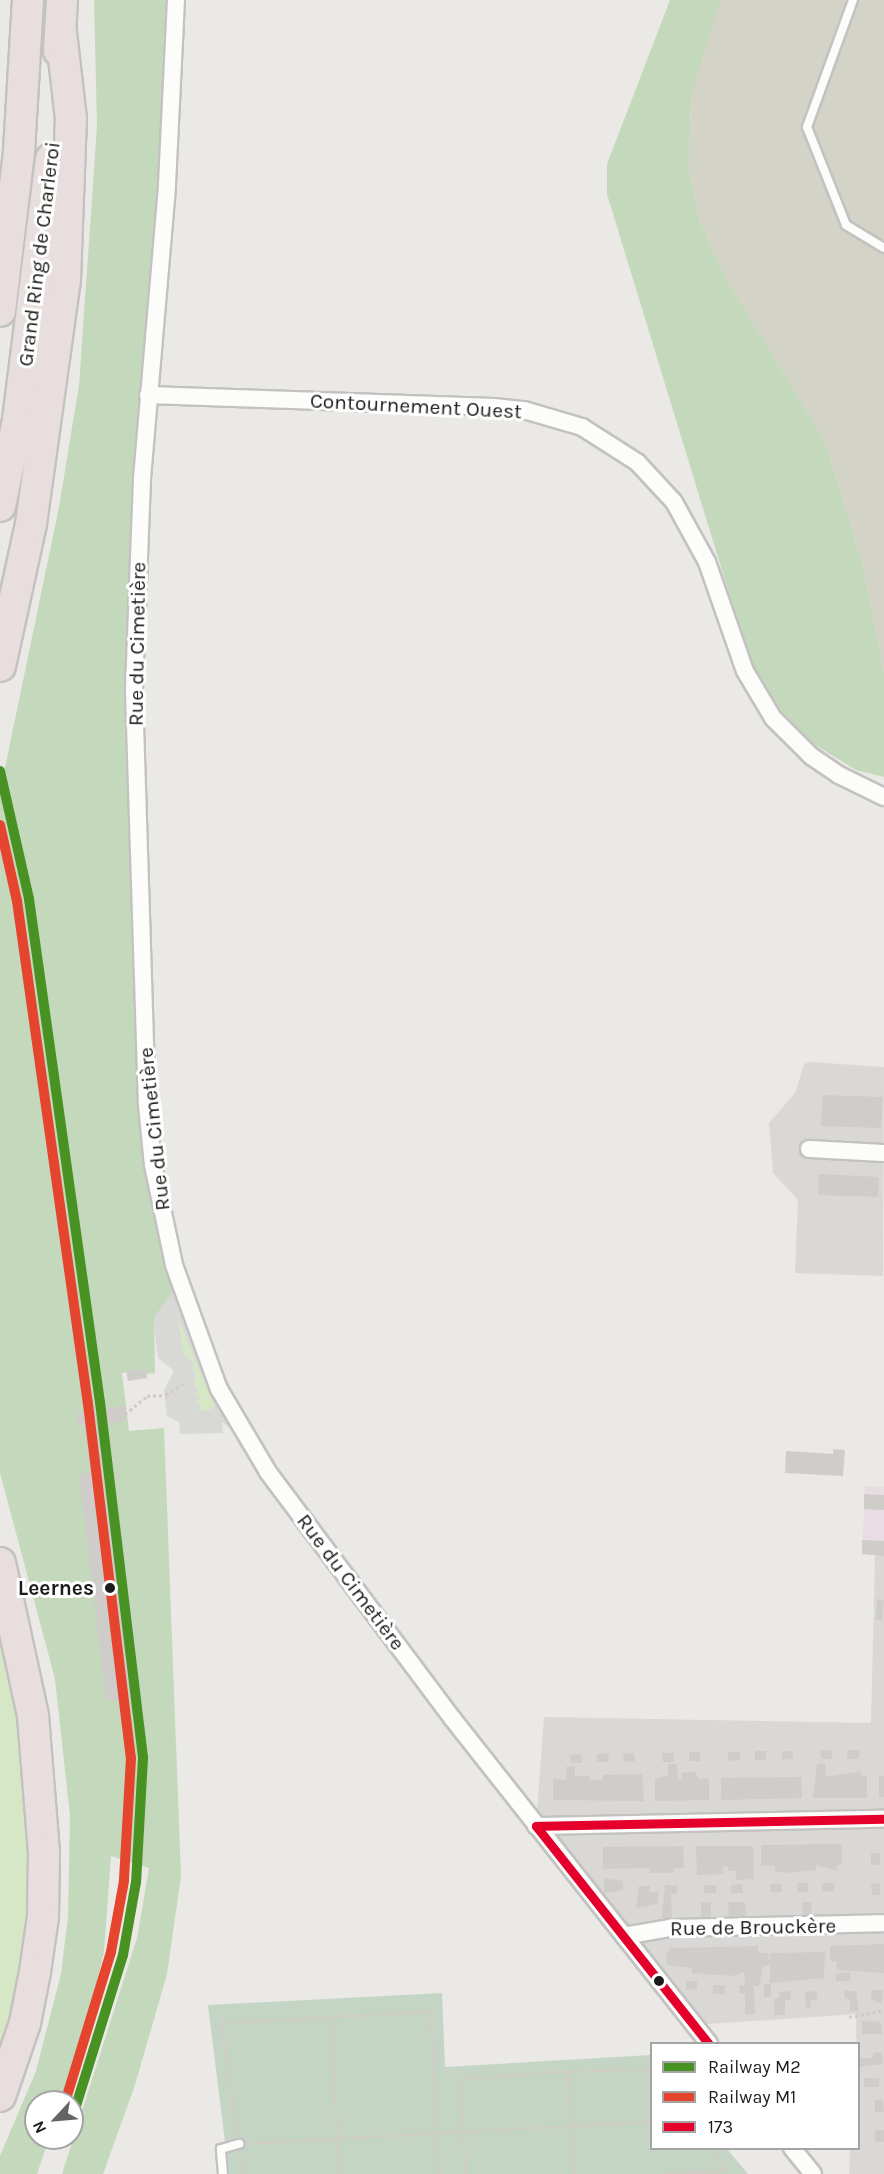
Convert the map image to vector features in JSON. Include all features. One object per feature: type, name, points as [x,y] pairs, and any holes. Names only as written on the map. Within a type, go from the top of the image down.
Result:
[{"type":"highway","name":"Grand Ring de Charleroi","points":[[0,311],[19,151],[28,0]]},
{"type":"highway","name":"Grand Ring de Charleroi","points":[[0,506],[18,420],[37,288],[62,0]]},
{"type":"highway","points":[[0,666],[31,524],[65,280],[70,118],[61,32]]},
{"type":"highway","points":[[0,192],[19,151]]},
{"type":"highway","points":[[0,1563],[33,1716],[44,1853],[43,1917],[35,1972],[25,2023],[0,2096]]},
{"type":"street","name":"Rue du Cimetière","points":[[176,0],[167,187],[148,395],[134,692],[135,801],[147,1105],[153,1165],[174,1266],[203,1352],[248,1442],[536,1826],[708,2042]]},
{"type":"street","name":"Contournement Ouest","points":[[148,395],[494,407],[552,417],[607,441],[658,482],[694,533],[745,671],[773,718],[812,756],[847,780],[884,796]]},
{"type":"street","points":[[809,1149],[884,1153]]},
{"type":"street","points":[[536,1826],[884,1819]]},
{"type":"street","name":"Rue de Brouckère","points":[[624,1936],[670,1928],[884,1923]]},
{"type":"street","points":[[794,2150],[813,2174]]},
{"type":"lane","points":[[853,0],[807,127],[846,225],[884,248]]},
{"type":"lane","points":[[223,2174],[220,2149],[239,2144]]},
{"type":"path","points":[[125,1414],[147,1396],[166,1395],[184,1383]]},
{"type":"path","points":[[88,1419],[96,1474]]},
{"type":"path","points":[[849,2017],[884,2010]]},
{"type":"path","points":[[243,2174],[222,2023],[431,2011],[438,2174]]},
{"type":"path","points":[[331,2017],[339,2174]]},
{"type":"path","points":[[466,2174],[459,2079],[568,2071],[648,2069],[650,2072]]},
{"type":"path","points":[[568,2071],[575,2174]]},
{"type":"path","points":[[239,2144],[436,2131],[650,2121]]},
{"type":"path","points":[[664,2174],[725,2170],[710,2150]]},
{"type":"shaded area","points":[[713,0],[884,0],[884,672],[863,566],[825,441],[727,280],[699,219],[689,171],[691,96]]},
{"type":"shaded area","points":[[810,1062],[884,1067],[883,1276],[795,1273],[798,1200],[773,1173],[769,1123],[795,1093],[804,1064]]},
{"type":"shaded area","points":[[173,1285],[199,1360],[237,1434],[222,1422],[223,1433],[180,1434],[179,1422],[167,1416],[164,1390],[174,1371],[158,1358],[153,1317],[172,1293]]},
{"type":"shaded area","points":[[865,1486],[884,1487],[884,1556],[862,1554]]},
{"type":"shaded area","points":[[875,1555],[884,1556],[884,2174],[849,2174],[850,2150],[860,2150],[860,2042],[856,2042],[856,2014],[694,2025],[536,1826],[544,1717],[871,1723]]},
{"type":"green space","points":[[94,0],[168,0],[161,179],[133,501],[126,728],[139,1102],[173,1285],[172,1293],[154,1317],[155,1373],[147,1374],[145,1369],[122,1373],[129,1431],[164,1428],[181,1876],[167,1974],[135,2085],[103,2174],[62,2174],[70,2150],[84,2150],[84,2105],[137,1938],[149,1868],[111,1856],[104,1952],[88,2018],[65,2090],[28,2090],[36,2071],[61,1974],[68,1916],[70,1816],[55,1679],[0,1473],[0,792],[59,507],[79,385],[97,127]]},
{"type":"green space","points":[[670,0],[720,0],[691,96],[689,171],[699,219],[727,280],[825,441],[863,566],[884,672],[884,777],[856,770],[812,743],[775,704],[749,659],[607,194],[607,164]]},
{"type":"green space","points":[[178,1318],[215,1407],[209,1410],[198,1411],[201,1406],[196,1402],[200,1397],[195,1394],[199,1389],[194,1385],[196,1372],[191,1368],[195,1364],[183,1353]]},
{"type":"green space","points":[[0,1607],[30,1773],[28,1954],[0,2065]]},
{"type":"green space","points":[[442,1993],[445,2067],[650,2055],[650,2150],[728,2150],[748,2174],[229,2174],[208,2005]]},
{"type":"green space","points":[[24,2099],[24,2150],[45,2150],[37,2174],[0,2174],[0,2156]]},
{"type":"building","points":[[823,1095],[883,1097],[881,1128],[821,1126]]},
{"type":"building","points":[[819,1174],[879,1177],[878,1197],[818,1195]]},
{"type":"building","points":[[146,1369],[147,1378],[128,1381],[126,1371]]},
{"type":"building","name":"Leernes","points":[[125,1406],[126,1421],[97,1424],[104,1471],[114,1470],[141,1698],[106,1702],[79,1475],[90,1471],[84,1425],[78,1426],[76,1411]]},
{"type":"building","points":[[833,1449],[845,1450],[843,1476],[785,1473],[786,1451],[833,1454]]},
{"type":"building","points":[[864,1494],[884,1495],[884,1510],[864,1509]]},
{"type":"building","points":[[862,1540],[884,1541],[884,1556],[862,1554]]},
{"type":"building","points":[[877,1599],[884,1600],[882,1620],[876,1620]]},
{"type":"building","points":[[821,1750],[832,1751],[832,1759],[821,1759]]},
{"type":"building","points":[[847,1750],[859,1750],[859,1759],[847,1759]]},
{"type":"building","points":[[755,1751],[766,1751],[766,1760],[755,1760]]},
{"type":"building","points":[[782,1751],[793,1751],[793,1759],[782,1760]]},
{"type":"building","points":[[689,1752],[700,1752],[700,1761],[689,1761]]},
{"type":"building","points":[[728,1752],[740,1752],[740,1760],[728,1761]]},
{"type":"building","points":[[608,1753],[609,1762],[597,1762],[597,1754]]},
{"type":"building","points":[[634,1753],[635,1761],[624,1762],[623,1754]]},
{"type":"building","points":[[662,1753],[674,1753],[674,1762],[663,1762]]},
{"type":"building","points":[[581,1754],[582,1763],[571,1763],[570,1755]]},
{"type":"building","points":[[825,1763],[826,1777],[861,1771],[861,1776],[867,1776],[867,1798],[813,1798],[817,1764]]},
{"type":"building","points":[[668,1764],[677,1764],[678,1779],[682,1779],[681,1773],[695,1772],[699,1779],[709,1778],[709,1800],[655,1801],[655,1779],[668,1775]]},
{"type":"building","points":[[575,1766],[575,1776],[589,1776],[590,1780],[603,1780],[603,1775],[642,1774],[644,1801],[553,1800],[553,1778],[567,1780],[566,1767]]},
{"type":"building","points":[[879,1776],[884,1776],[884,1797],[879,1797]]},
{"type":"building","points":[[801,1777],[802,1798],[721,1800],[721,1778]]},
{"type":"building","points":[[842,1844],[842,1865],[837,1865],[837,1871],[816,1865],[816,1870],[789,1873],[775,1871],[775,1866],[761,1866],[761,1845]]},
{"type":"building","points":[[683,1846],[684,1868],[674,1868],[674,1873],[650,1873],[650,1868],[603,1869],[603,1847]]},
{"type":"building","points":[[696,1846],[753,1846],[754,1879],[736,1880],[736,1871],[729,1871],[728,1867],[723,1867],[723,1874],[697,1875]]},
{"type":"building","points":[[871,1853],[880,1853],[880,1865],[871,1865]]},
{"type":"building","points":[[604,1878],[623,1881],[623,1890],[604,1893]]},
{"type":"building","points":[[797,1883],[808,1883],[808,1892],[797,1892]]},
{"type":"building","points":[[822,1883],[834,1883],[834,1891],[823,1892]]},
{"type":"building","points":[[880,1883],[880,1895],[872,1895],[871,1884]]},
{"type":"building","points":[[742,1884],[743,1893],[731,1893],[731,1885]]},
{"type":"building","points":[[770,1884],[781,1884],[782,1892],[771,1892]]},
{"type":"building","points":[[665,1885],[677,1885],[677,1894],[671,1894],[672,1918],[662,1918]]},
{"type":"building","points":[[704,1885],[716,1885],[716,1893],[704,1893]]},
{"type":"building","points":[[639,1886],[650,1886],[650,1893],[658,1891],[658,1904],[636,1908]]},
{"type":"building","points":[[701,1902],[711,1902],[711,1918],[701,1918]]},
{"type":"building","points":[[728,1902],[745,1902],[746,1917],[729,1917]]},
{"type":"building","points":[[802,1902],[811,1902],[812,1917],[803,1917]]},
{"type":"building","points":[[884,1944],[884,1973],[837,1970],[836,1961],[830,1961],[830,1946]]},
{"type":"building","points":[[758,1946],[758,1953],[768,1953],[770,1965],[763,1966],[759,1986],[754,1986],[755,2014],[745,2014],[745,1993],[739,1994],[740,1985],[745,1985],[744,1972],[732,1976],[692,1973],[692,1968],[667,1965],[666,1955],[671,1948]]},
{"type":"building","points":[[825,1952],[824,1978],[770,1983],[770,1953]]},
{"type":"building","points":[[836,1973],[850,1973],[850,1981],[836,1981]]},
{"type":"building","points":[[686,1981],[697,1981],[697,1989],[686,1990]]},
{"type":"building","points":[[764,1984],[771,1984],[771,1997],[764,1997]]},
{"type":"building","points":[[713,1985],[725,1985],[725,1994],[713,1994]]},
{"type":"building","points":[[871,1990],[883,1990],[882,2004],[871,1999]]},
{"type":"building","points":[[790,1991],[791,2000],[785,2000],[785,2015],[774,2015],[774,1999],[779,1998],[779,1992]]},
{"type":"building","points":[[816,1991],[818,1999],[811,2000],[810,2009],[806,2009],[805,1992]]},
{"type":"building","points":[[844,1991],[856,1991],[859,2011],[850,2011],[850,1999],[845,1999]]},
{"type":"building","points":[[862,2021],[881,2022],[882,2034],[862,2034]]},
{"type":"building","points":[[882,2052],[883,2064],[860,2067],[860,2058],[873,2058],[873,2053]]},
{"type":"building","points":[[864,2078],[879,2078],[879,2087],[864,2087]]},
{"type":"building","points":[[875,2100],[883,2100],[884,2112],[875,2112]]},
{"type":"building","points":[[875,2130],[884,2130],[884,2142],[875,2142]]},
{"type":"rail line","name":"M2","points":[[0,771],[29,899],[100,1402],[143,1758],[136,1882],[123,1955],[81,2090]]},
{"type":"rail line","name":"M1","points":[[0,825],[17,901],[88,1404],[131,1758],[124,1881],[111,1952],[69,2090]]},
{"type":"transit line","name":"173","points":[[536,1826],[884,1819]]},
{"type":"transit line","name":"173","points":[[536,1826],[707,2042]]},
{"type":"place","name":"Leernes","points":[[110,1588]]}]
